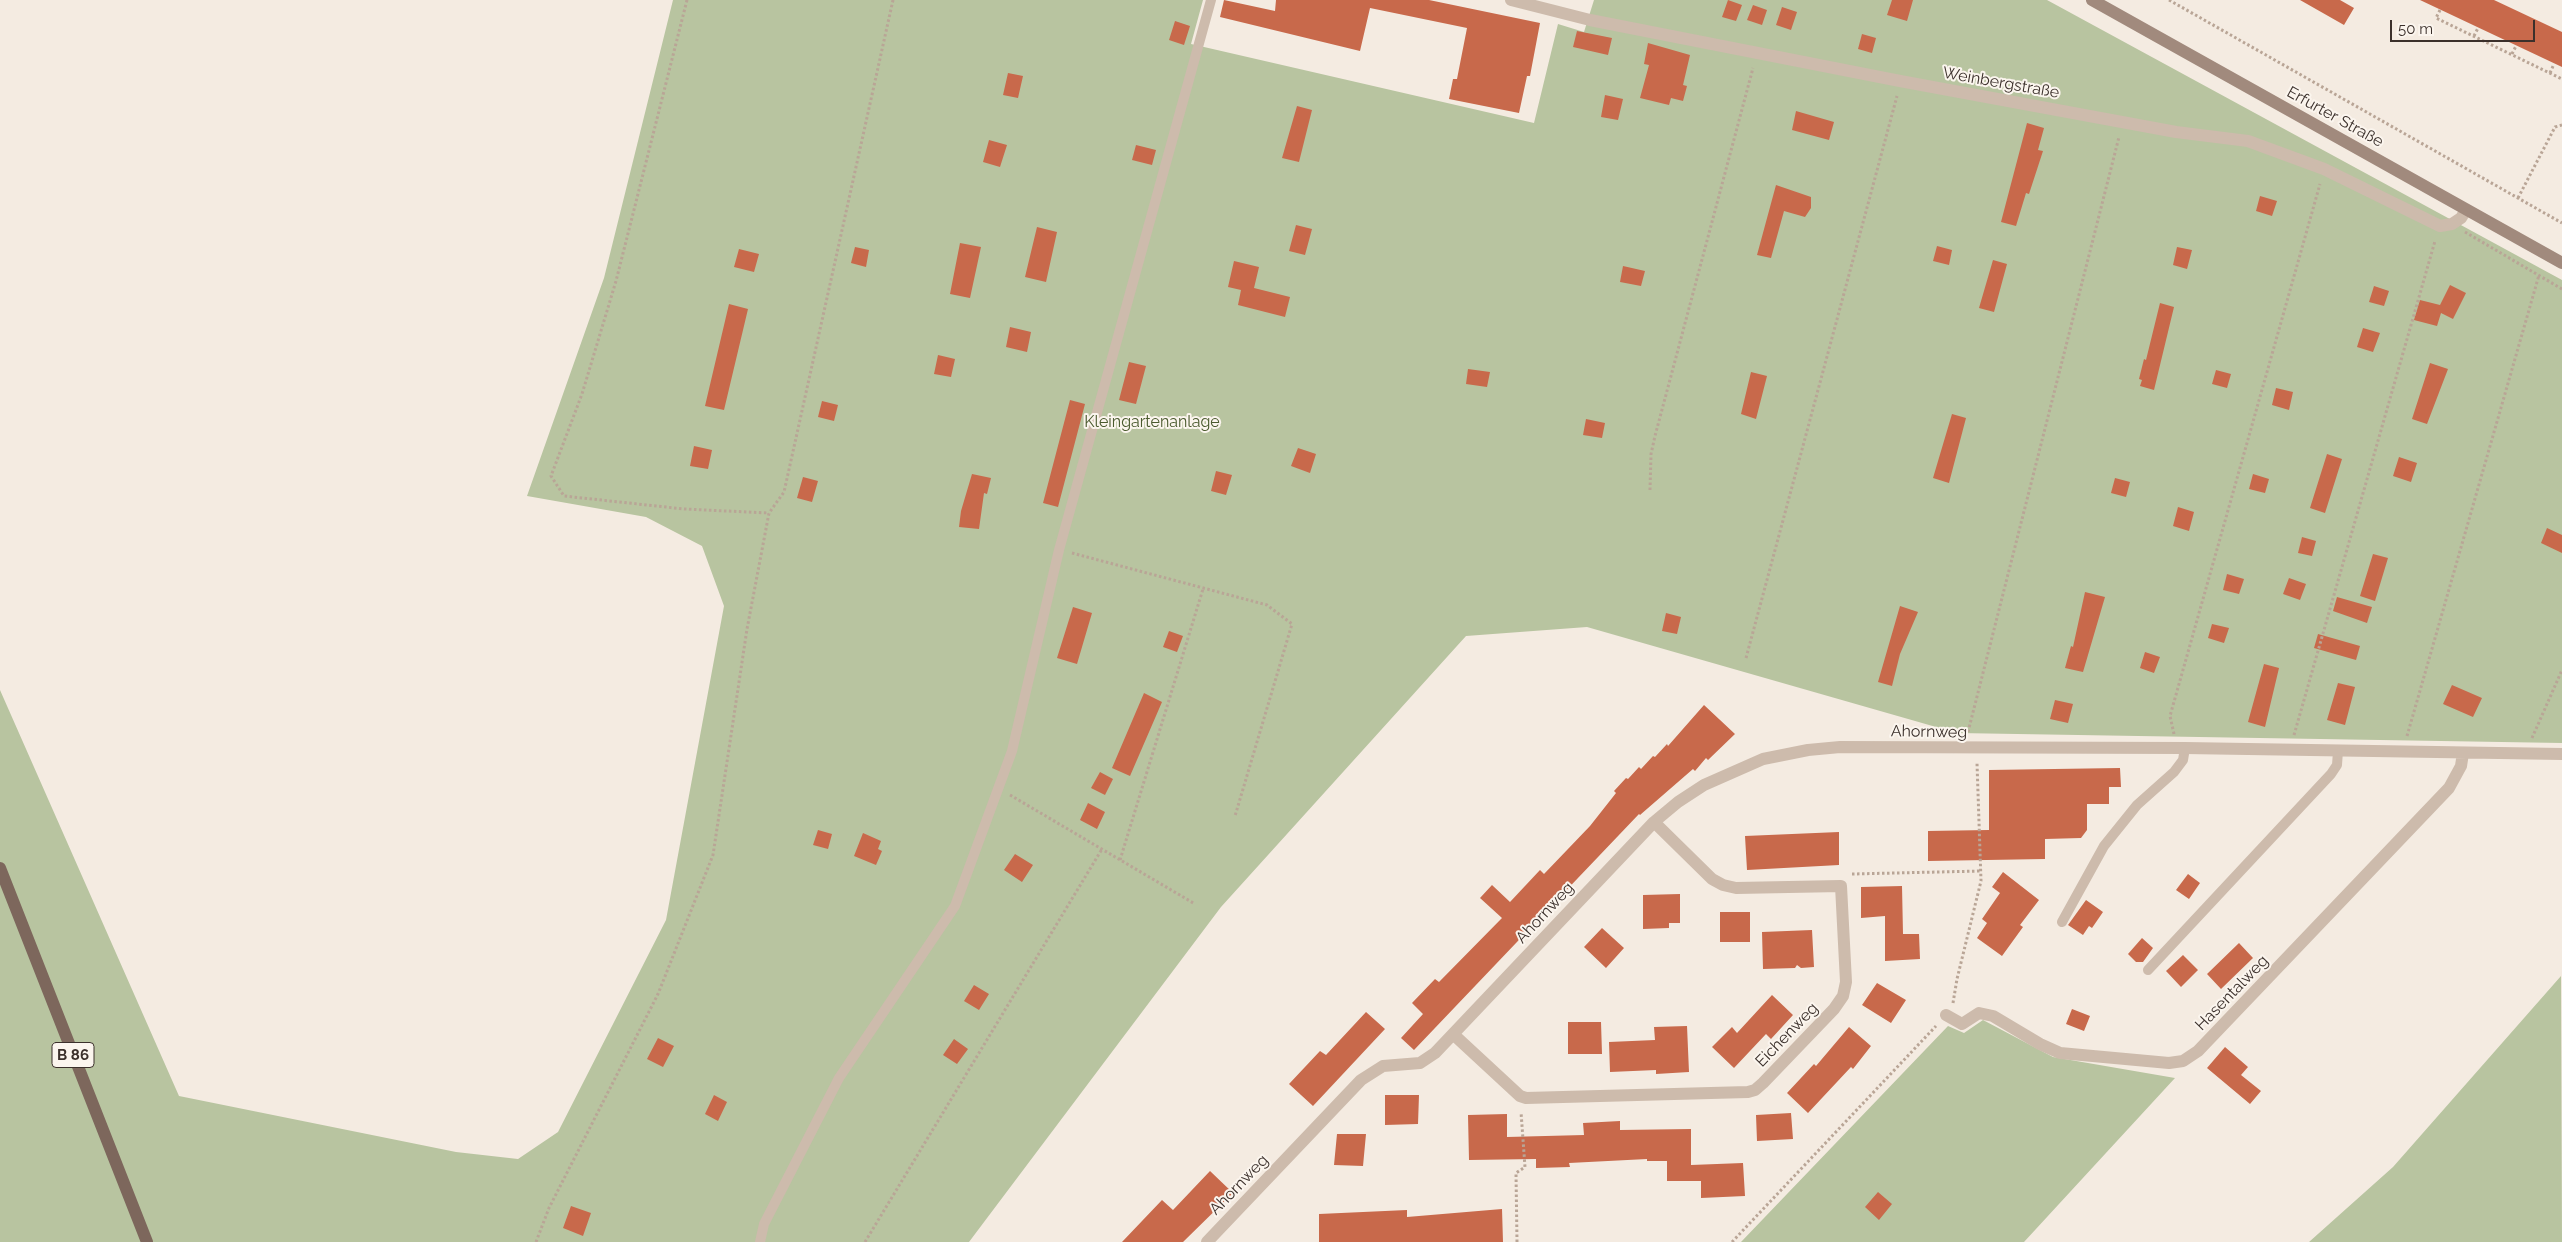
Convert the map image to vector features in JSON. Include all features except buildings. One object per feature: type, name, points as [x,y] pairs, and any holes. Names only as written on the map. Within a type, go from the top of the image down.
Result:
[{"type":"main road","name":"Erfurter Straße","points":[[2092,0],[2562,263]]},
{"type":"main road","name":"B 86","points":[[0,868],[147,1242]]},
{"type":"street","name":"Weinbergstraße","points":[[1511,0],[1590,20],[1757,53],[2176,132],[2248,141],[2324,169],[2446,225]]},
{"type":"street","points":[[2446,225],[2461,218],[2466,210]]},
{"type":"street","name":"Ahornweg","points":[[1207,1242],[1361,1080],[1382,1066],[1420,1063],[1435,1053],[1654,822],[1678,802],[1704,786],[1745,766],[1786,754],[1840,747],[1971,748]]},
{"type":"street","points":[[1971,748],[2293,749],[2562,754]]},
{"type":"street","name":"Hasentalweg","points":[[1946,1016],[1962,1024],[1979,1013],[1993,1016],[2040,1044],[2060,1053],[2169,1063],[2183,1061],[2198,1051],[2449,788],[2461,766],[2463,753]]},
{"type":"street","name":"Eichenweg","points":[[1520,1096],[1536,1098],[1748,1092],[1756,1090],[1834,1009],[1843,996],[1846,982],[1841,886],[1736,888],[1723,885],[1706,872],[1654,822]]},
{"type":"street","points":[[1454,1034],[1520,1096]]},
{"type":"lane","points":[[760,1242],[764,1224],[839,1078],[955,906],[1012,751],[1059,550],[1211,0]]},
{"type":"lane","points":[[2062,922],[2104,846],[2137,805],[2174,772],[2183,760],[2179,748]]},
{"type":"lane","points":[[2148,970],[2331,774],[2337,765],[2338,751]]},
{"type":"path","points":[[687,0],[616,281],[582,394],[551,476],[564,496],[684,510],[769,513]]},
{"type":"path","points":[[536,1242],[549,1208],[658,994],[713,855],[748,630],[769,513],[784,492],[893,0]]},
{"type":"path","points":[[2170,0],[2562,223]]},
{"type":"path","points":[[2440,10],[2436,18],[2562,79]]},
{"type":"path","points":[[2474,36],[2478,28]]},
{"type":"path","points":[[2512,55],[2516,46]]},
{"type":"path","points":[[1650,490],[1651,454],[1655,436],[1757,53]]},
{"type":"path","points":[[2550,73],[2554,64]]},
{"type":"path","points":[[1746,658],[1900,80]]},
{"type":"path","points":[[1732,1242],[1946,1016],[1953,1003],[1981,881],[1971,748],[1971,716],[2122,122]]},
{"type":"path","points":[[2518,198],[2555,127],[2562,125]]},
{"type":"path","points":[[2179,748],[2170,716],[2324,169]]},
{"type":"path","points":[[2293,749],[2292,740],[2446,225],[2562,289]]},
{"type":"path","points":[[2406,751],[2405,744],[2539,276]]},
{"type":"path","points":[[1059,550],[1267,606],[1292,624],[1235,816]]},
{"type":"path","points":[[1120,860],[1203,589]]},
{"type":"path","points":[[2530,753],[2530,741],[2562,670]]},
{"type":"path","points":[[998,788],[1195,904]]},
{"type":"path","points":[[865,1242],[1102,849]]},
{"type":"path","points":[[1849,874],[1981,871]]},
{"type":"path","points":[[1516,1242],[1516,1173],[1525,1167],[1520,1096]]},
{"type":"green space","name":"Kleingartenanlage","points":[[673,0],[1203,0],[1191,44],[1534,123],[1558,24],[1584,32],[1594,0],[2047,0],[2562,280],[2562,743],[1957,733],[1587,627],[1466,636],[1221,907],[969,1242],[0,1242],[0,690],[179,1096],[456,1152],[518,1159],[558,1132],[666,920],[724,606],[702,546],[646,517],[527,496],[604,278]]},
{"type":"green space","points":[[2561,976],[2562,1242],[2309,1242],[2393,1167]]},
{"type":"green space","points":[[1983,1020],[2053,1057],[2175,1078],[2024,1242],[1741,1242],[1948,1026],[1964,1033]]}]
